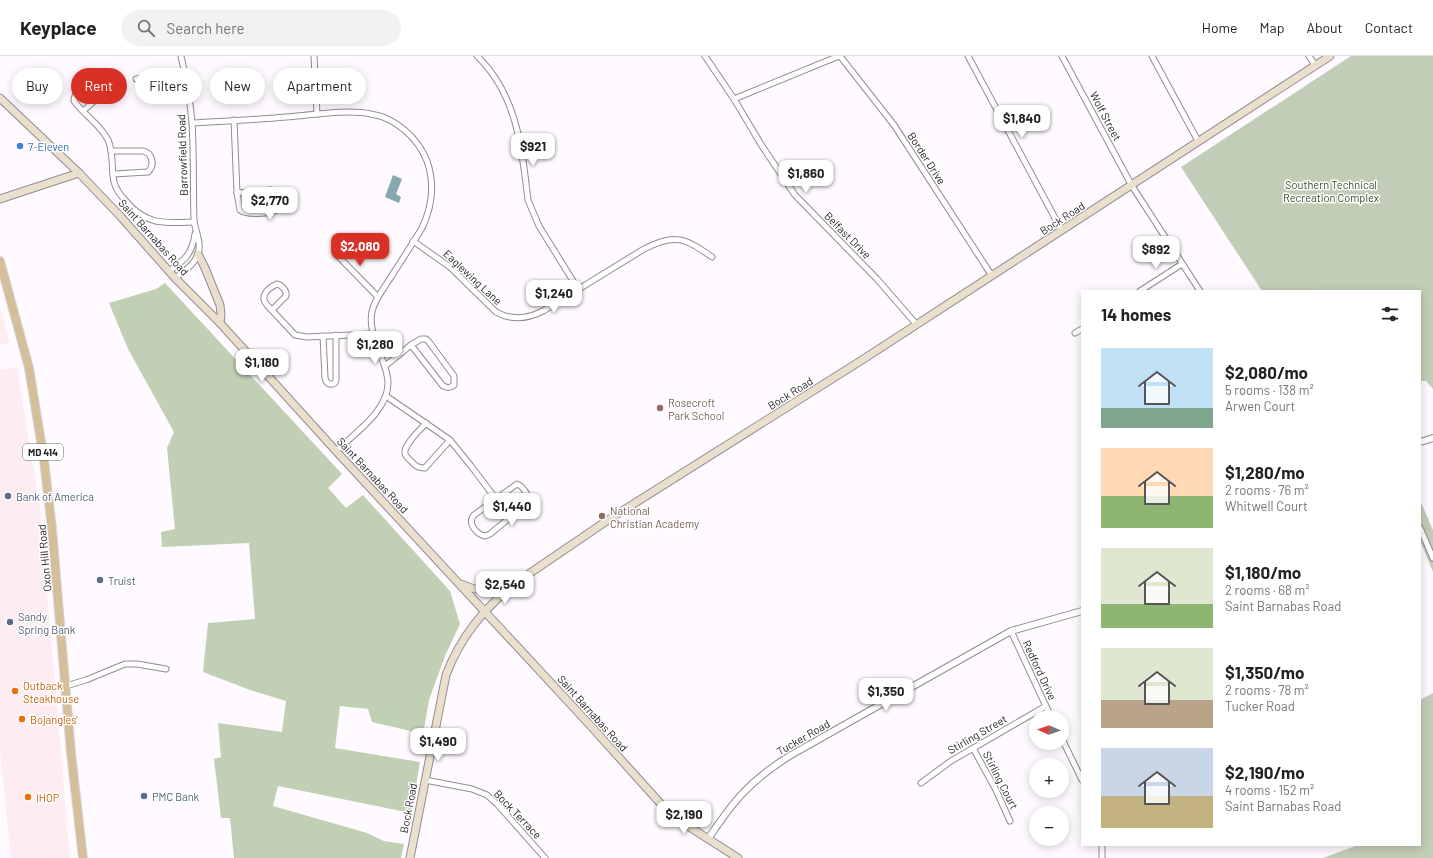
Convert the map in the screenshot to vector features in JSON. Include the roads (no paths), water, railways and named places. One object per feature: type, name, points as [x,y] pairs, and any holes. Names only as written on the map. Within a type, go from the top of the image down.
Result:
[{"type":"main road","name":"Bock Road","points":[[410,858],[446,674],[461,643],[484,612],[514,584],[608,520],[917,325],[1330,56]]},
{"type":"main road","name":"Saint Barnabas Road","points":[[0,98],[79,174],[121,217],[175,278],[220,323],[660,803],[688,826],[738,858]]},
{"type":"main road","points":[[0,198],[79,174]]},
{"type":"main road","points":[[198,254],[220,305],[220,323]]},
{"type":"main road","name":"Oxon Hill Road","points":[[0,261],[28,362],[36,406],[51,516],[83,858]]},
{"type":"main road","points":[[457,582],[470,589],[481,592],[497,590],[514,584]]},
{"type":"street","name":"Barrowfield Road","points":[[181,56],[183,68]]},
{"type":"street","points":[[314,56],[317,114]]},
{"type":"street","points":[[477,56],[487,66],[500,85],[512,113],[519,135],[528,200],[531,210],[539,226],[578,289]]},
{"type":"street","name":"Belfast Drive","points":[[705,56],[795,195],[877,279],[917,325]]},
{"type":"street","points":[[734,99],[840,56]]},
{"type":"street","name":"Border Drive","points":[[840,56],[894,125],[992,276]]},
{"type":"street","points":[[968,56],[1062,230]]},
{"type":"street","name":"Wolf Street","points":[[1062,56],[1132,186],[1199,290]]},
{"type":"street","points":[[1152,56],[1198,141]]},
{"type":"street","points":[[1309,56],[1315,65]]},
{"type":"street","points":[[84,111],[97,98],[97,91],[90,84],[85,85],[74,96],[74,101],[102,130],[108,140],[111,151],[115,186],[129,206],[147,219],[163,222],[194,222]]},
{"type":"street","name":"Barrowfield Road","points":[[189,104],[192,123],[194,222],[198,241],[198,254]]},
{"type":"street","points":[[192,123],[356,112],[378,116],[391,121],[402,128],[416,143],[425,156],[429,168],[432,188],[430,207],[426,219],[378,297],[372,313],[371,322],[373,334],[385,366],[388,383],[386,396],[376,412],[336,451]]},
{"type":"street","points":[[234,120],[238,192],[240,210],[242,212],[271,213],[276,209],[277,195],[271,190],[238,192]]},
{"type":"street","points":[[111,151],[144,151],[149,154],[152,159],[151,169],[148,172],[113,174]]},
{"type":"street","name":"Barrowfield Road","points":[[170,271],[185,260],[194,244],[196,231]]},
{"type":"street","points":[[347,237],[335,248],[336,254],[378,297]]},
{"type":"street","name":"Eaglewing Lane","points":[[413,241],[450,267],[492,309],[503,316],[518,318],[534,315],[644,250],[665,240],[682,240],[690,242],[712,257]]},
{"type":"street","points":[[175,278],[185,271],[198,254]]},
{"type":"street","points":[[1142,290],[1182,264]]},
{"type":"street","points":[[272,310],[286,296],[287,293],[280,285],[277,284],[263,296],[264,303],[296,335],[306,337],[373,334]]},
{"type":"street","points":[[1075,333],[1081,330]]},
{"type":"street","points":[[323,336],[325,378],[329,384],[336,383],[336,336]]},
{"type":"street","points":[[385,366],[412,345],[421,339],[426,339],[454,376],[454,385],[447,388],[443,386],[412,345]]},
{"type":"street","points":[[386,396],[450,440],[496,499]]},
{"type":"street","points":[[426,423],[410,441],[406,448],[405,454],[414,465],[425,468],[450,440]]},
{"type":"street","points":[[1421,442],[1433,438]]},
{"type":"street","points":[[517,484],[520,485],[529,498],[526,505],[490,534],[485,536],[481,535],[472,525],[471,518],[496,499],[517,484]]},
{"type":"street","points":[[1421,530],[1433,558]]},
{"type":"street","name":"Tucker Road","points":[[708,839],[742,793],[779,763],[953,663],[1011,632],[1081,611]]},
{"type":"street","name":"Redford Drive","points":[[1011,632],[1048,710]]},
{"type":"street","points":[[66,686],[86,680],[125,664],[137,664],[166,669]]},
{"type":"street","name":"Stirling Street","points":[[921,783],[946,764],[1046,706]]},
{"type":"street","name":"Stirling Court","points":[[973,748],[996,790],[1010,821]]},
{"type":"street","points":[[1067,750],[1081,778]]},
{"type":"street","name":"Bock Terrace","points":[[425,780],[472,789],[487,795],[545,858]]},
{"type":"street","points":[[1102,846],[1102,858]]},
{"type":"water","points":[[393,175],[402,179],[396,194],[401,197],[399,203],[385,197]]},
{"type":"place","name":"7-Eleven","points":[[20,146]]},
{"type":"place","name":"Rosecroft Park School","points":[[660,408]]},
{"type":"place","name":"Bank of America","points":[[8,496]]},
{"type":"place","name":"National Christian Academy","points":[[602,516]]},
{"type":"place","name":"Truist","points":[[100,580]]},
{"type":"place","name":"Sandy Spring Bank","points":[[10,622]]},
{"type":"place","name":"Outback Steakhouse","points":[[15,691]]},
{"type":"place","name":"Bojangles'","points":[[22,719]]},
{"type":"place","name":"PMC Bank","points":[[144,796]]},
{"type":"place","name":"IHOP","points":[[28,797]]},
{"type":"park label","name":"Southern Technical Recreation Complex","points":[[1331,190]]}]
